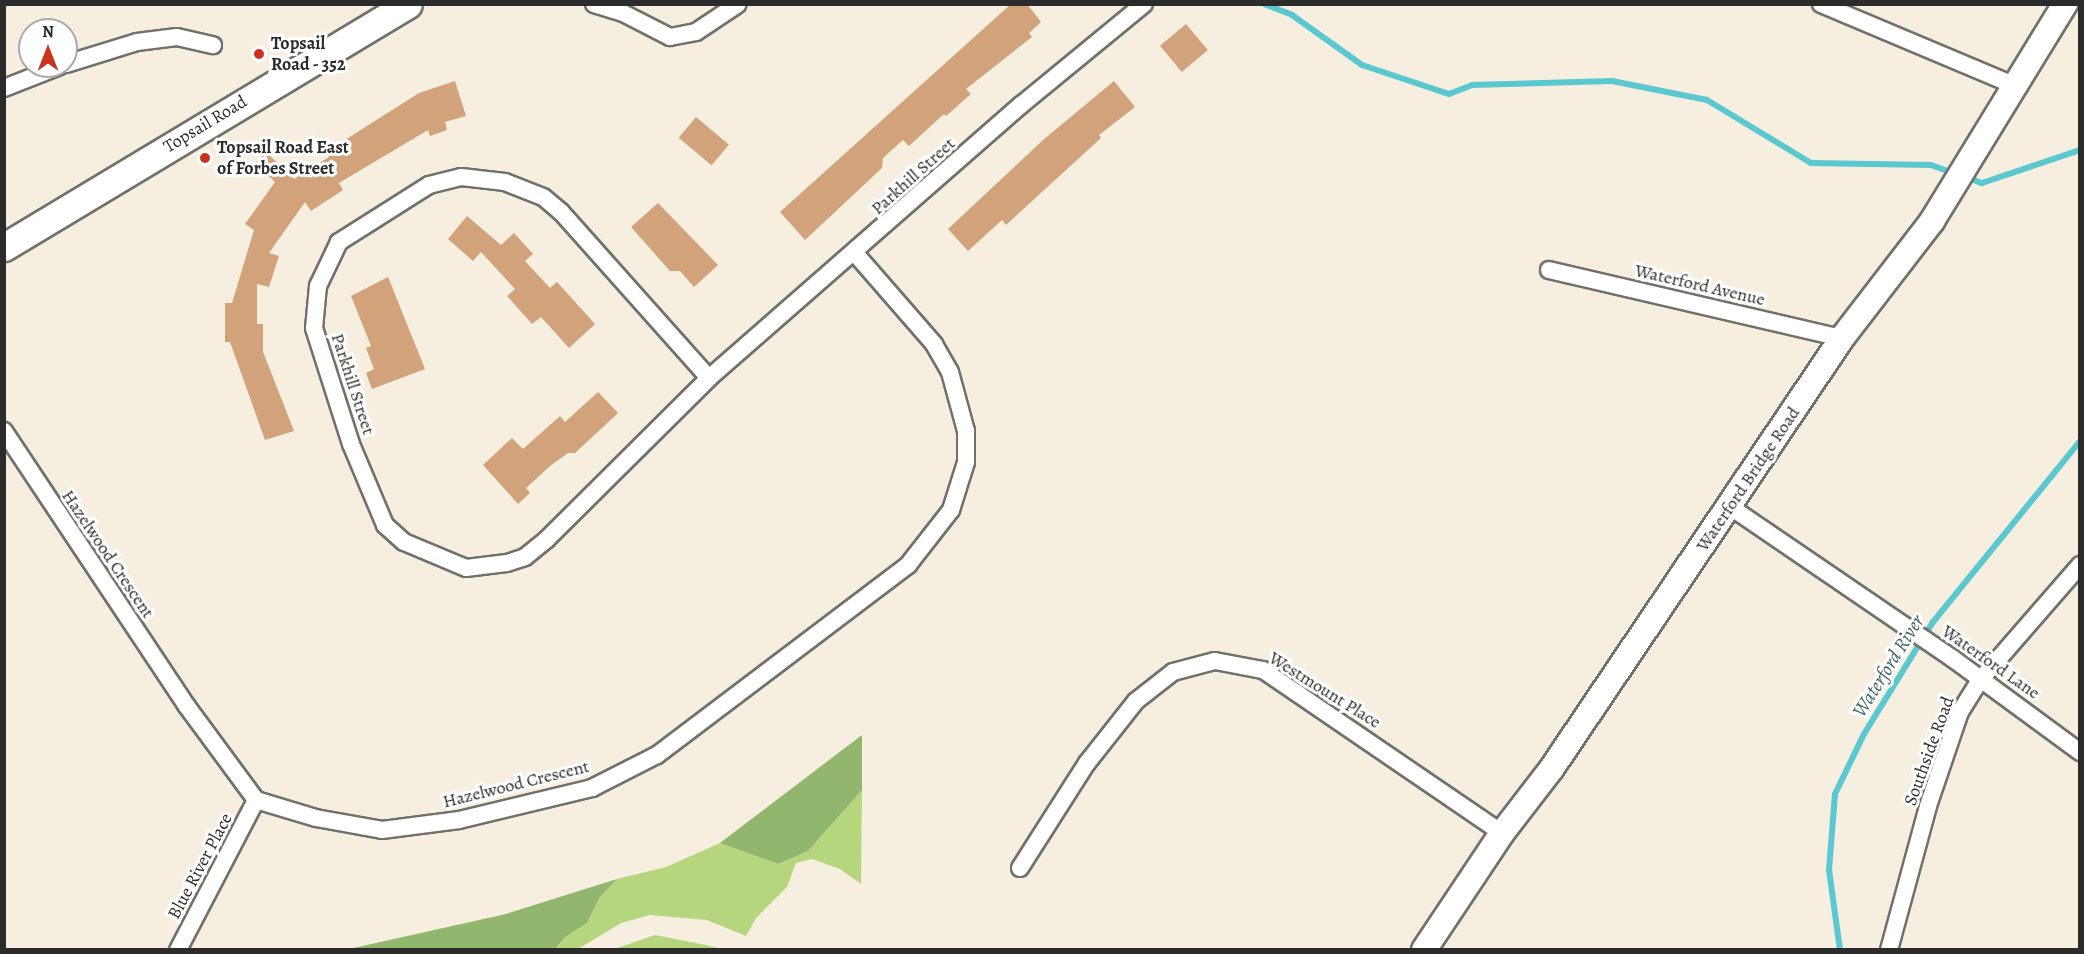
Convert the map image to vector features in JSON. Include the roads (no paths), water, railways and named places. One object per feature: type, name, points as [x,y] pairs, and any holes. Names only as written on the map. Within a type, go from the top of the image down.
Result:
[{"type":"main road","name":"Topsail Road","points":[[4,247],[408,4]]},
{"type":"main road","name":"Waterford Bridge Road","points":[[1424,950],[1502,832],[1552,768],[1842,338],[1932,221],[2018,87],[2065,4]]},
{"type":"street","points":[[594,4],[623,13],[670,37],[696,32],[738,4]]},
{"type":"street","name":"Parkhill Street","points":[[709,378],[561,212],[543,197],[505,182],[461,177],[429,185],[339,242],[318,286],[314,328],[351,444],[385,525],[404,542],[466,568],[487,568],[525,557],[709,378],[1022,105],[1144,4]]},
{"type":"street","points":[[1821,4],[2018,87]]},
{"type":"street","points":[[78,60],[147,40],[177,37],[213,45]]},
{"type":"street","points":[[4,88],[29,78]]},
{"type":"street","name":"Hazelwood Crescent","points":[[4,431],[180,696],[256,800],[316,818],[382,830],[459,820],[592,788],[657,755],[908,565],[951,510],[966,462],[961,402],[934,344],[855,253]]},
{"type":"street","name":"Waterford Avenue","points":[[1549,270],[1842,338]]},
{"type":"street","name":"Waterford Lane","points":[[1729,506],[1952,658],[2079,752]]},
{"type":"street","name":"Southside Road","points":[[1889,950],[1928,806],[1960,712],[1981,679],[2079,565]]},
{"type":"street","name":"Westmount Place","points":[[1020,868],[1087,763],[1136,701],[1173,672],[1215,661],[1263,670],[1502,832]]},
{"type":"street","name":"Blue River Place","points":[[178,950],[256,800]]},
{"type":"waterway","points":[[1264,4],[1292,15],[1362,65],[1449,94],[1472,85],[1612,81],[1707,100],[1811,163],[1931,165],[1956,174]]},
{"type":"waterway","points":[[1966,177],[1982,183],[2080,150]]},
{"type":"waterway","name":"Waterford River","points":[[1840,950],[1829,870],[1835,794],[1864,734],[1933,622],[2080,441]]},
{"type":"place","name":"Topsail Road - 352","points":[[259,54]]},
{"type":"place","name":"Topsail Road East of Forbes Street","points":[[205,158]]}]
